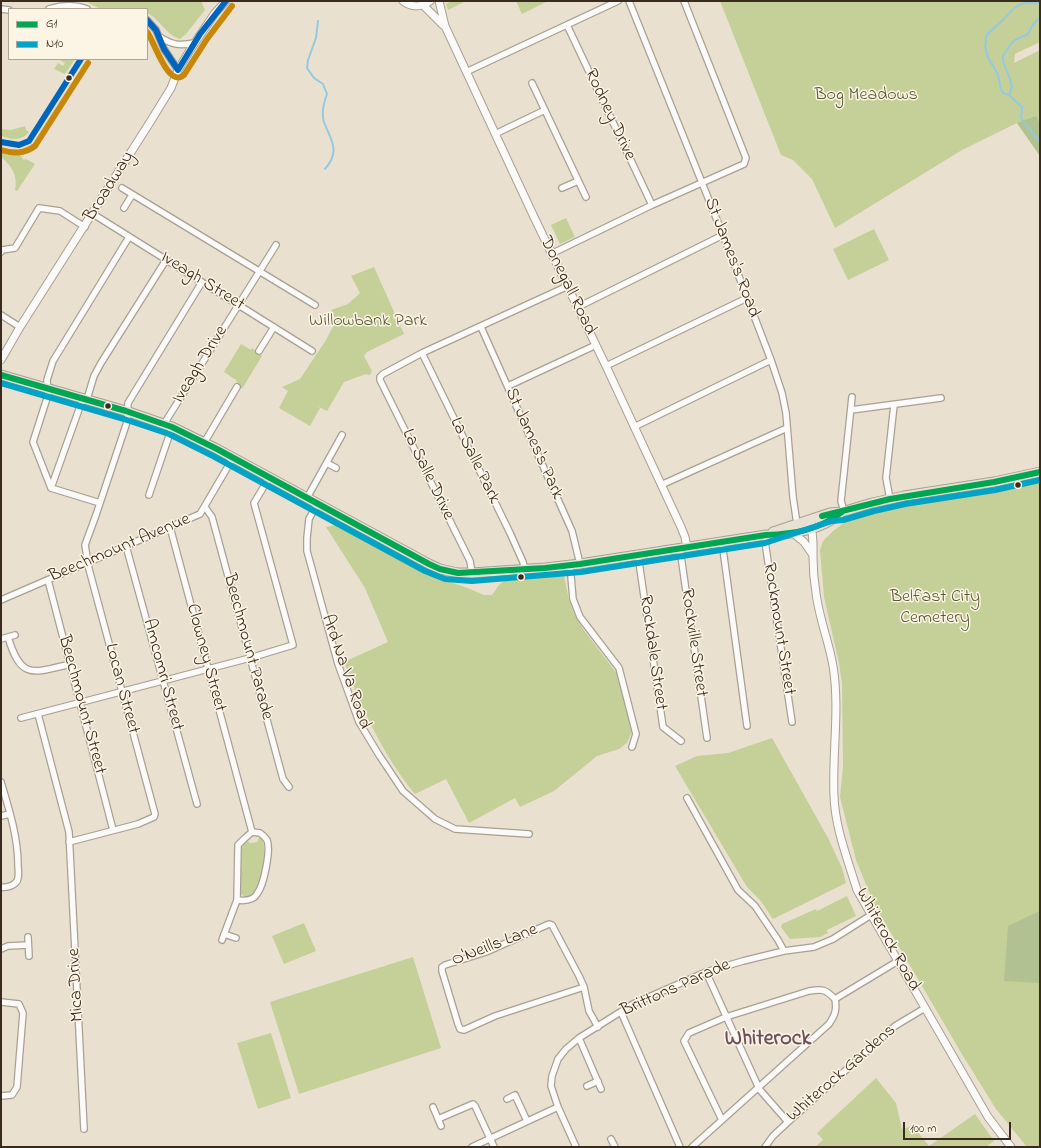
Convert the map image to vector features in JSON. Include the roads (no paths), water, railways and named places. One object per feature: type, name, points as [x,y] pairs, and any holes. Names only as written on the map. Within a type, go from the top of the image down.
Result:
[{"type":"main road","points":[[1,375],[85,398],[168,426],[233,458],[440,569],[458,573],[580,564],[765,535],[810,525],[830,513],[843,512],[858,506],[890,499],[994,482],[1040,472]]},
{"type":"street","name":"Broadway","points":[[215,13],[217,1]]},
{"type":"street","name":"Broadway","points":[[1,360],[20,327],[85,227],[171,88],[178,70],[194,43],[215,13],[226,1]]},
{"type":"street","points":[[404,1],[410,5],[423,5],[430,1]]},
{"type":"street","name":"Donegall Road","points":[[439,1],[445,26],[466,72],[551,254],[568,286],[662,485],[685,537],[683,548]]},
{"type":"street","points":[[466,72],[618,1]]},
{"type":"street","name":"St James's Road","points":[[629,1],[723,235],[771,360],[782,393],[787,428],[795,529]]},
{"type":"street","points":[[551,254],[652,205],[744,164],[746,158],[684,1]]},
{"type":"street","points":[[52,8],[66,5],[82,8]]},
{"type":"street","name":"Donegall Road","points":[[423,5],[445,26]]},
{"type":"street","points":[[148,21],[152,24],[160,37],[164,49],[178,70]]},
{"type":"street","name":"Rodney Drive","points":[[567,25],[652,205]]},
{"type":"street","points":[[160,37],[173,45],[194,43]]},
{"type":"street","points":[[532,83],[586,197]]},
{"type":"street","points":[[495,134],[544,110]]},
{"type":"street","points":[[562,188],[578,181]]},
{"type":"street","points":[[122,188],[315,305]]},
{"type":"street","points":[[124,208],[132,195]]},
{"type":"street","points":[[2,251],[15,248],[39,208],[60,212],[85,227]]},
{"type":"street","name":"Iveagh Street","points":[[93,214],[312,351]]},
{"type":"street","points":[[578,307],[723,235]]},
{"type":"street","points":[[52,488],[33,442],[48,395],[47,380],[53,361],[129,237]]},
{"type":"street","name":"Iveagh Drive","points":[[149,495],[168,426],[238,305],[276,245]]},
{"type":"street","points":[[52,488],[94,376],[166,260]]},
{"type":"street","name":"Locan Street","points":[[113,830],[151,820],[155,814],[88,563],[85,545],[127,422],[129,400],[202,282]]},
{"type":"street","points":[[422,353],[568,286]]},
{"type":"street","points":[[606,366],[747,298]]},
{"type":"street","points":[[1,314],[20,327]]},
{"type":"street","points":[[259,351],[274,327]]},
{"type":"street","name":"St James's Park","points":[[480,327],[508,386],[572,532],[580,564]]},
{"type":"street","points":[[508,386],[596,345]]},
{"type":"street","name":"La Salle Drive","points":[[422,353],[383,374],[380,377],[380,380],[470,562],[472,573]]},
{"type":"street","name":"La Salle Park","points":[[422,353],[510,534],[525,569]]},
{"type":"street","points":[[634,427],[771,360]]},
{"type":"street","points":[[204,443],[237,388]]},
{"type":"street","points":[[843,512],[841,501],[852,397]]},
{"type":"street","points":[[851,410],[941,398]]},
{"type":"street","points":[[890,499],[886,478],[894,405]]},
{"type":"street","points":[[662,485],[787,428]]},
{"type":"street","points":[[307,498],[342,435]]},
{"type":"street","name":"Beechmount Avenue","points":[[1,600],[200,514],[233,458]]},
{"type":"street","points":[[326,463],[336,468]]},
{"type":"street","points":[[21,718],[250,658],[293,645],[254,503],[269,478]]},
{"type":"street","points":[[52,488],[100,503]]},
{"type":"street","name":"Ard Na Va Road","points":[[318,504],[309,519],[307,551],[338,664],[359,722],[378,755],[403,791],[434,819],[455,829],[529,834]]},
{"type":"street","name":"Beechmount Parade","points":[[205,507],[212,517],[283,779],[289,787]]},
{"type":"street","name":"Whiterock Road","points":[[810,525],[816,594],[833,666],[836,714],[834,797],[836,814],[857,890],[988,1117],[1011,1147]]},
{"type":"street","name":"Clowney Street","points":[[170,527],[252,832]]},
{"type":"street","points":[[795,529],[813,555]]},
{"type":"street","name":"Rockmount Street","points":[[765,535],[792,722]]},
{"type":"street","points":[[722,542],[747,726]]},
{"type":"street","name":"Amcomri Street","points":[[126,546],[197,804]]},
{"type":"street","name":"Rockville Street","points":[[683,548],[707,738]]},
{"type":"street","name":"Rockdale Street","points":[[638,555],[663,728],[681,741]]},
{"type":"street","points":[[570,565],[573,599],[580,617],[619,668],[636,734],[632,747]]},
{"type":"street","name":"Beechmount Street","points":[[48,580],[113,830]]},
{"type":"street","points":[[1,639],[15,634]]},
{"type":"street","points":[[8,637],[13,654],[19,664],[30,671],[43,671],[71,664]]},
{"type":"street","name":"Mica Drive","points":[[38,714],[68,832],[84,1129]]},
{"type":"street","points":[[1,782],[15,835],[18,858],[18,879],[14,885],[1,888]]},
{"type":"street","points":[[687,798],[738,890],[755,906],[784,951]]},
{"type":"street","points":[[1,816],[10,814]]},
{"type":"street","points":[[69,842],[113,830]]},
{"type":"street","points":[[222,940],[237,900],[238,845],[252,832],[260,833],[267,840],[269,850],[261,886],[257,894],[249,900],[237,900]]},
{"type":"street","name":"Brittons Parade","points":[[558,1107],[551,1086],[554,1066],[558,1058],[566,1048],[579,1038],[633,1004],[706,972],[743,960],[784,951],[814,947],[833,938],[871,915]]},
{"type":"street","name":"O'Neills Lane","points":[[584,987],[495,1016],[464,1030],[460,1028],[458,1024],[442,967],[486,952],[549,924],[552,925],[584,987],[589,1011],[598,1027]]},
{"type":"street","points":[[224,934],[236,938]]},
{"type":"street","points":[[28,937],[29,956]]},
{"type":"street","points":[[1,949],[8,946],[28,945]]},
{"type":"street","points":[[835,999],[898,961]]},
{"type":"street","points":[[706,972],[758,1087],[788,1122]]},
{"type":"street","points":[[692,1147],[829,1024],[837,1007],[835,999],[827,991],[821,989],[808,991],[726,1017],[689,1032],[684,1040],[722,1120]]},
{"type":"street","points":[[1,1002],[19,1004],[23,1013],[17,1087],[12,1095],[1,1096]]},
{"type":"street","name":"Whiterock Gardens","points":[[765,1147],[773,1136],[788,1122],[895,1026],[925,1008]]},
{"type":"street","points":[[621,1012],[680,1147]]},
{"type":"street","points":[[579,1038],[601,1089]]},
{"type":"street","points":[[587,1086],[598,1081]]},
{"type":"street","points":[[507,1099],[515,1095],[527,1121]]},
{"type":"street","points":[[438,1119],[473,1104],[494,1147]]},
{"type":"street","points":[[433,1107],[441,1126]]},
{"type":"street","points":[[472,1147],[558,1107],[576,1147]]},
{"type":"street","points":[[611,1139],[613,1146]]},
{"type":"waterway","points":[[1040,3],[1027,3],[1015,7],[987,35],[985,46],[987,55],[998,75],[1000,87],[1003,93],[1009,95],[1022,107],[1021,118],[1040,142]]},
{"type":"waterway","points":[[1009,95],[1012,87],[1003,61],[1003,56],[1015,40],[1028,34],[1032,26],[1040,17]]},
{"type":"waterway","points":[[318,21],[316,38],[308,60],[307,68],[314,78],[323,84],[327,94],[323,108],[323,119],[332,140],[334,151],[333,156],[325,169]]},
{"type":"district","name":"Whiterock","points":[[768,1040]]},
{"type":"park label","name":"Bog Meadows","points":[[866,96]]},
{"type":"park label","name":"Willowbank Park","points":[[368,322]]},
{"type":"park label","name":"Belfast City Cemetery","points":[[935,608]]}]
